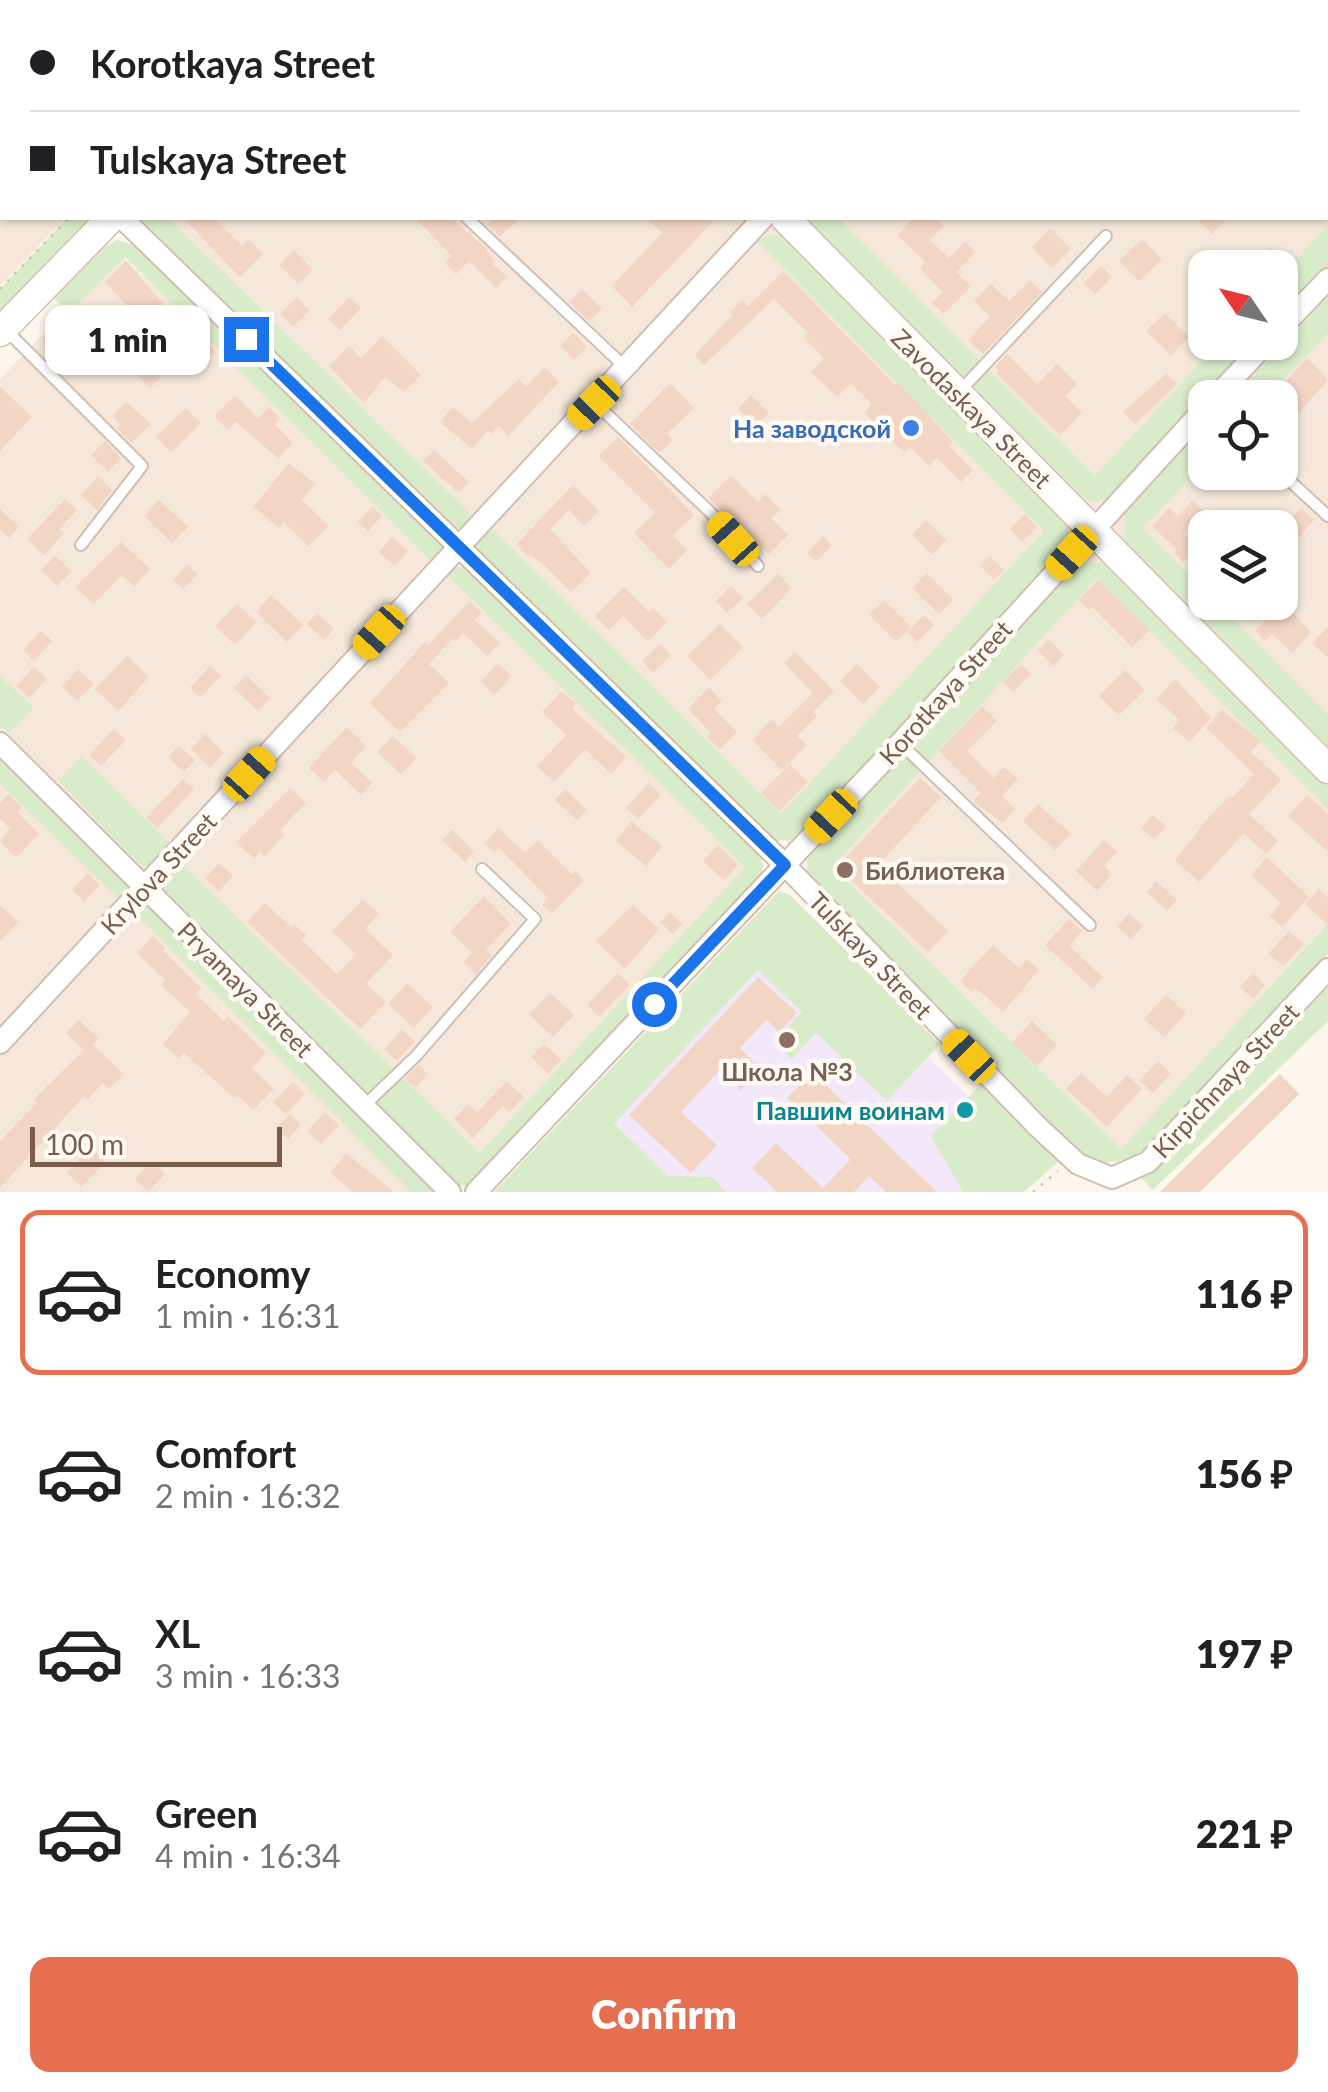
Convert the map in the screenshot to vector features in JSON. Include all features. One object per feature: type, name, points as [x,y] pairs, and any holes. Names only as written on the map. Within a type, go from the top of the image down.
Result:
[{"type":"main road","points":[[2,330],[108,220]]},
{"type":"main road","name":"Zavodaskaya Street","points":[[786,220],[1328,769]]},
{"type":"street","name":"Tulskaya Street","points":[[124,220],[785,865],[1038,1127],[1078,1164],[1112,1178]]},
{"type":"street","name":"Krylova Street","points":[[0,1043],[761,220]]},
{"type":"street","points":[[1298,310],[1328,279]]},
{"type":"street","points":[[1232,380],[1251,360]]},
{"type":"street","name":"Korotkaya Street","points":[[476,1192],[900,743],[1188,427]]},
{"type":"street","name":"Pryamaya Street","points":[[0,743],[450,1192]]},
{"type":"street","name":"Kirpichnaya Street","points":[[1112,1178],[1148,1162],[1328,969]]},
{"type":"lane","points":[[470,220],[626,368]]},
{"type":"lane","points":[[958,392],[1106,236]]},
{"type":"lane","points":[[2,330],[142,466],[81,546]]},
{"type":"lane","points":[[594,403],[709,511],[758,566]]},
{"type":"lane","points":[[1298,488],[1328,516]]},
{"type":"lane","points":[[900,743],[1090,926]]},
{"type":"lane","points":[[364,1106],[416,1056],[536,919],[482,869]]},
{"type":"path","points":[[0,289],[67,220]]},
{"type":"path","points":[[1033,1192],[1060,1168],[1078,1164]]},
{"type":"shaded area","points":[[0,220],[63,220],[0,286]]},
{"type":"shaded area","points":[[170,220],[1328,220],[1328,922],[1107,1165]]},
{"type":"shaded area","points":[[120,254],[757,867],[452,1192],[0,1192],[0,379]]},
{"type":"shaded area","name":"Школа №3","points":[[780,915],[1041,1166],[1013,1192],[525,1192]]},
{"type":"green space","points":[[65,220],[87,220],[0,316],[0,289]]},
{"type":"green space","points":[[140,220],[170,220],[475,518],[456,530],[448,528]]},
{"type":"green space","points":[[808,220],[840,220],[1095,476],[1203,360],[1241,360],[1222,380],[1188,380],[1188,417],[1114,496],[1095,502],[1084,499]]},
{"type":"green space","points":[[1328,225],[1328,267],[1298,299],[1298,258]]},
{"type":"green space","points":[[774,234],[786,238],[1063,518],[1070,535],[1063,551],[800,834],[794,839],[777,841],[760,830],[477,554],[476,545],[489,526],[781,814],[1044,531],[757,241]]},
{"type":"green space","points":[[117,240],[136,245],[446,543],[446,551],[434,564],[125,257],[69,313],[54,299],[82,266]]},
{"type":"green space","points":[[1328,297],[1328,333],[1283,380],[1249,380],[1268,360],[1298,360],[1298,329]]},
{"type":"green space","points":[[1188,445],[1188,480],[1143,528],[1188,574],[1188,607],[1125,542],[1125,511]]},
{"type":"green space","points":[[1102,562],[1114,569],[1328,785],[1328,809],[1097,578],[832,867],[1121,1149],[1328,923],[1328,954],[1167,1130],[1138,1154],[1108,1162],[1082,1155],[819,892],[807,871],[808,851],[1073,570],[1083,564]]},
{"type":"green space","points":[[452,565],[471,569],[760,855],[763,866],[760,880],[469,1186],[458,1185],[427,1156],[164,893],[164,883],[179,861],[480,1153],[745,867],[443,571]]},
{"type":"green space","points":[[1201,620],[1234,620],[1328,715],[1328,751]]},
{"type":"green space","points":[[0,676],[34,708],[8,733],[0,726]]},
{"type":"green space","points":[[0,752],[126,879],[128,889],[123,903],[0,784]]},
{"type":"green space","points":[[82,756],[175,849],[152,867],[143,866],[131,856],[58,780]]},
{"type":"green space","points":[[779,891],[790,895],[940,1044],[887,1101],[816,1033],[791,1060],[776,1039],[802,1012],[758,970],[614,1124],[668,1176],[712,1177],[726,1192],[494,1192]]},
{"type":"green space","points":[[144,905],[154,906],[441,1192],[411,1192],[135,913]]},
{"type":"green space","points":[[1328,987],[1328,1021],[1153,1190],[1140,1177]]},
{"type":"green space","points":[[982,1083],[1060,1160],[1024,1192],[963,1192],[931,1136]]},
{"type":"building","points":[[185,220],[216,220],[242,246],[249,239],[263,254],[240,277]]},
{"type":"building","points":[[417,220],[453,220],[487,249],[496,262],[493,264],[507,277],[496,288],[469,261],[456,274],[445,263],[452,256]]},
{"type":"building","points":[[493,220],[518,220],[500,237],[487,225]]},
{"type":"building","points":[[648,220],[714,220],[632,307],[612,286],[662,233]]},
{"type":"building","points":[[913,220],[938,220],[944,226],[930,240],[949,258],[965,241],[976,252],[956,272],[971,287],[944,314],[932,303],[943,292],[920,268],[925,262],[897,235]]},
{"type":"building","points":[[1198,220],[1226,220],[1212,234]]},
{"type":"building","points":[[1050,228],[1071,249],[1052,268],[1032,247]]},
{"type":"building","points":[[1142,239],[1162,259],[1139,281],[1119,261]]},
{"type":"building","points":[[294,250],[313,270],[298,284],[279,265]]},
{"type":"building","points":[[126,261],[170,312],[150,331],[105,282]]},
{"type":"building","points":[[1101,266],[1112,277],[1095,294],[1084,283]]},
{"type":"building","points":[[783,271],[895,385],[898,382],[953,442],[949,446],[973,470],[961,482],[937,458],[929,466],[910,447],[904,452],[864,413],[872,404],[851,383],[837,397],[811,372],[824,358],[804,338],[808,333],[774,299],[704,365],[695,355],[742,300],[748,306]]},
{"type":"building","points":[[1030,280],[1042,292],[983,354],[968,340],[990,317],[974,301],[991,284],[1009,301]]},
{"type":"building","points":[[582,289],[602,309],[589,321],[569,302]]},
{"type":"building","points":[[297,297],[310,310],[293,327],[280,314]]},
{"type":"building","points":[[349,297],[361,308],[340,330],[328,319]]},
{"type":"building","points":[[83,304],[102,323],[85,341],[91,346],[69,369],[46,347]]},
{"type":"building","points":[[1165,313],[1188,338],[1171,355],[1146,331]]},
{"type":"building","points":[[573,333],[587,347],[574,360],[560,346]]},
{"type":"building","points":[[382,336],[421,375],[404,392],[385,377],[364,403],[329,366],[349,346],[361,358]]},
{"type":"building","points":[[204,339],[215,351],[189,377],[178,365]]},
{"type":"building","points":[[156,345],[174,364],[150,388],[131,369]]},
{"type":"building","points":[[1007,354],[1037,384],[1057,364],[1077,384],[1065,396],[1082,413],[1060,435],[996,373],[999,371],[995,367]]},
{"type":"building","points":[[1307,358],[1328,380],[1298,413],[1298,380],[1287,380]]},
{"type":"building","points":[[545,367],[559,382],[508,436],[499,426],[491,434],[488,430],[472,449],[440,422],[453,407],[472,423],[519,379],[526,386]]},
{"type":"building","points":[[1166,374],[1177,384],[1135,424],[1123,412]]},
{"type":"building","points":[[670,383],[694,408],[667,434],[673,440],[660,453],[630,424]]},
{"type":"building","points":[[0,387],[32,417],[0,451]]},
{"type":"building","points":[[235,395],[258,418],[269,407],[280,418],[275,424],[293,443],[278,458],[236,422],[228,430],[214,416]]},
{"type":"building","points":[[751,395],[769,413],[755,427],[738,409]]},
{"type":"building","points":[[126,402],[151,424],[131,443],[112,416]]},
{"type":"building","points":[[186,408],[201,423],[171,453],[156,437]]},
{"type":"building","points":[[618,437],[694,515],[673,535],[687,550],[669,569],[634,533],[655,513],[598,456]]},
{"type":"building","points":[[105,441],[121,458],[108,472],[91,455]]},
{"type":"building","points":[[434,450],[469,482],[459,493],[423,461]]},
{"type":"building","points":[[289,463],[315,484],[302,500],[329,526],[308,546],[284,522],[279,528],[253,507]]},
{"type":"building","points":[[731,475],[758,502],[765,494],[781,510],[771,518],[788,535],[769,554],[708,498]]},
{"type":"building","points":[[98,476],[112,490],[97,510],[81,495]]},
{"type":"building","points":[[573,485],[599,511],[584,526],[569,510],[550,529],[591,573],[571,592],[517,544]]},
{"type":"building","points":[[65,499],[77,510],[59,529],[64,533],[44,555],[27,539]]},
{"type":"building","points":[[159,500],[188,527],[172,543],[144,516]]},
{"type":"building","points":[[1193,500],[1203,510],[1188,510],[1188,530],[1184,534],[1188,538],[1188,557],[1183,562],[1174,553],[1177,550],[1152,526],[1169,508],[1178,516]]},
{"type":"building","points":[[372,506],[382,516],[368,531],[358,522]]},
{"type":"building","points":[[1301,508],[1314,520],[1298,538]]},
{"type":"building","points":[[0,509],[19,527],[9,538],[0,530]]},
{"type":"building","points":[[1025,514],[1037,527],[1022,542],[1010,529]]},
{"type":"building","points":[[926,520],[946,540],[932,555],[912,534]]},
{"type":"building","points":[[823,536],[832,546],[816,562],[807,553]]},
{"type":"building","points":[[392,537],[408,551],[395,566],[379,552]]},
{"type":"building","points":[[121,542],[150,569],[134,586],[122,575],[94,604],[75,587]]},
{"type":"building","points":[[55,556],[72,571],[57,586],[41,570]]},
{"type":"building","points":[[990,556],[1004,570],[994,580],[980,566]]},
{"type":"building","points":[[188,564],[198,574],[183,589],[173,580]]},
{"type":"building","points":[[927,573],[954,600],[939,614],[912,588]]},
{"type":"building","points":[[778,574],[792,588],[762,619],[747,604]]},
{"type":"building","points":[[1098,580],[1150,630],[1132,647],[1092,607],[1089,610],[1078,600]]},
{"type":"building","points":[[731,586],[743,598],[727,613],[716,601]]},
{"type":"building","points":[[624,587],[649,612],[653,608],[667,622],[648,642],[623,616],[609,630],[595,616]]},
{"type":"building","points":[[271,595],[303,625],[287,642],[256,612]]},
{"type":"building","points":[[884,600],[911,627],[896,642],[869,615]]},
{"type":"building","points":[[470,601],[482,613],[475,620],[500,643],[487,656],[463,633],[456,641],[453,638],[429,664],[449,683],[400,732],[370,703],[425,642],[428,645]]},
{"type":"building","points":[[237,604],[257,622],[235,645],[215,626]]},
{"type":"building","points":[[317,613],[334,629],[324,640],[307,624]]},
{"type":"building","points":[[924,615],[934,625],[917,642],[907,632]]},
{"type":"building","points":[[1298,618],[1311,632],[1292,653],[1272,634],[1265,641],[1255,631],[1266,620]]},
{"type":"building","points":[[720,624],[743,647],[710,680],[687,656]]},
{"type":"building","points":[[1328,627],[1328,658],[1312,643]]},
{"type":"building","points":[[41,631],[52,641],[34,661],[23,650]]},
{"type":"building","points":[[1049,639],[1064,655],[1053,666],[1038,650]]},
{"type":"building","points":[[660,644],[671,655],[653,673],[642,661]]},
{"type":"building","points":[[795,652],[834,691],[797,736],[807,745],[782,770],[752,740],[772,719],[779,727],[813,693],[784,663]]},
{"type":"building","points":[[127,656],[149,677],[118,711],[95,689]]},
{"type":"building","points":[[498,663],[512,676],[494,695],[481,681]]},
{"type":"building","points":[[857,664],[880,687],[863,704],[840,681]]},
{"type":"building","points":[[1021,664],[1031,674],[1013,692],[1003,682]]},
{"type":"building","points":[[210,666],[221,676],[200,698],[190,688]]},
{"type":"building","points":[[34,667],[47,679],[29,698],[16,686]]},
{"type":"building","points":[[78,669],[94,684],[77,701],[62,687]]},
{"type":"building","points":[[1125,670],[1145,690],[1119,715],[1099,696]]},
{"type":"building","points":[[246,675],[270,698],[258,711],[234,688]]},
{"type":"building","points":[[1175,679],[1211,718],[1189,742],[1173,728],[1180,720],[1156,699]]},
{"type":"building","points":[[709,687],[722,701],[714,709],[737,732],[720,749],[688,709]]},
{"type":"building","points":[[562,691],[576,704],[572,709],[626,757],[611,774],[585,749],[554,782],[537,766],[566,735],[542,712]]},
{"type":"building","points":[[982,706],[997,721],[967,751],[994,778],[1004,767],[1018,779],[1002,796],[1015,809],[1003,823],[973,801],[981,793],[939,751]]},
{"type":"building","points":[[1222,710],[1261,741],[1251,752],[1281,780],[1249,814],[1278,841],[1266,854],[1244,833],[1199,882],[1175,860],[1210,816],[1254,774],[1206,728]]},
{"type":"building","points":[[347,727],[366,746],[351,763],[372,783],[361,795],[335,770],[324,782],[309,768]]},
{"type":"building","points":[[114,729],[126,740],[101,766],[89,755]]},
{"type":"building","points":[[205,734],[224,753],[210,768],[191,749]]},
{"type":"building","points":[[393,736],[417,758],[401,774],[377,752]]},
{"type":"building","points":[[179,746],[195,760],[184,772],[168,757]]},
{"type":"building","points":[[790,764],[808,782],[779,811],[761,793]]},
{"type":"building","points":[[920,778],[941,797],[878,865],[948,931],[928,952],[837,867]]},
{"type":"building","points":[[183,779],[194,789],[157,828],[146,818]]},
{"type":"building","points":[[649,783],[661,795],[638,819],[626,808]]},
{"type":"building","points":[[290,788],[306,803],[280,830],[285,834],[264,857],[260,852],[254,859],[236,842]]},
{"type":"building","points":[[565,789],[587,810],[577,820],[555,800]]},
{"type":"building","points":[[8,794],[22,807],[17,812],[39,834],[16,858],[0,842],[10,828],[0,819],[0,803]]},
{"type":"building","points":[[1307,795],[1328,814],[1328,852],[1288,816]]},
{"type":"building","points":[[1038,804],[1071,834],[1055,850],[1023,821]]},
{"type":"building","points":[[1153,815],[1166,826],[1154,839],[1141,828]]},
{"type":"building","points":[[631,821],[662,846],[646,866],[616,841]]},
{"type":"building","points":[[498,828],[525,853],[538,840],[572,874],[575,871],[584,880],[552,914],[542,904],[548,898],[499,848],[494,852],[485,843]]},
{"type":"building","points":[[452,830],[474,851],[465,862],[442,840]]},
{"type":"building","points":[[1104,840],[1117,852],[1104,866],[1112,874],[1097,891],[1076,871]]},
{"type":"building","points":[[718,845],[738,865],[724,880],[703,861]]},
{"type":"building","points":[[1267,857],[1309,897],[1282,927],[1270,916],[1281,903],[1251,875]]},
{"type":"building","points":[[219,863],[233,876],[219,891],[205,878]]},
{"type":"building","points":[[88,873],[100,885],[84,902],[72,890]]},
{"type":"building","points":[[1156,881],[1177,900],[1167,911],[1147,892]]},
{"type":"building","points":[[1319,889],[1328,898],[1328,925],[1305,904]]},
{"type":"building","points":[[484,896],[511,924],[486,950],[492,955],[476,974],[463,962],[472,953],[450,932]]},
{"type":"building","points":[[363,899],[379,914],[365,929],[393,955],[366,984],[386,1002],[360,1029],[247,922],[265,903],[306,935],[302,940],[337,974],[356,954],[332,931]]},
{"type":"building","points":[[0,905],[18,922],[0,941]]},
{"type":"building","points":[[633,905],[659,929],[625,969],[596,941]]},
{"type":"building","points":[[670,912],[682,924],[673,934],[660,922]]},
{"type":"building","points":[[1129,913],[1143,926],[1131,939],[1117,926]]},
{"type":"building","points":[[1069,919],[1082,931],[1069,946],[1103,977],[1093,989],[1045,945]]},
{"type":"building","points":[[1289,931],[1304,944],[1283,966],[1268,954]]},
{"type":"building","points":[[153,936],[201,988],[196,994],[224,1021],[228,1017],[266,1053],[252,1068],[274,1089],[253,1110],[184,1053],[179,1059],[163,1044],[190,1012],[161,985],[165,980],[137,953]]},
{"type":"building","points":[[993,945],[1019,968],[1027,959],[1039,970],[1003,1012],[976,988],[972,992],[960,981]]},
{"type":"building","points":[[618,973],[630,985],[599,1017],[587,1005]]},
{"type":"building","points":[[1253,973],[1265,985],[1253,999],[1240,987]]},
{"type":"building","points":[[758,977],[797,1013],[779,1032],[766,1020],[740,1048],[761,1069],[741,1090],[720,1070],[681,1112],[717,1145],[691,1173],[629,1115]]},
{"type":"building","points":[[407,983],[433,1007],[414,1028],[388,1004]]},
{"type":"building","points":[[550,993],[574,1015],[553,1037],[529,1014]]},
{"type":"building","points":[[1166,995],[1186,1013],[1164,1037],[1144,1019]]},
{"type":"building","points":[[79,1020],[99,1039],[93,1045],[124,1074],[109,1089],[103,1083],[87,1100],[84,1096],[0,1188],[0,1141],[37,1103],[34,1099],[84,1050],[66,1033]]},
{"type":"building","points":[[1032,1021],[1057,1045],[1037,1066],[1012,1043]]},
{"type":"building","points":[[402,1030],[415,1042],[397,1061],[384,1049]]},
{"type":"building","points":[[544,1044],[561,1060],[548,1074],[531,1057]]},
{"type":"building","points":[[1158,1061],[1171,1073],[1153,1093],[1139,1081]]},
{"type":"building","points":[[419,1065],[428,1074],[415,1088],[405,1078]]},
{"type":"building","points":[[812,1072],[937,1192],[886,1192],[869,1176],[854,1192],[777,1192],[752,1168],[776,1143],[823,1188],[851,1159],[787,1098]]},
{"type":"building","points":[[1081,1073],[1107,1097],[1127,1075],[1142,1088],[1107,1127],[1066,1089]]},
{"type":"building","points":[[1280,1074],[1299,1094],[1200,1192],[1160,1192]]},
{"type":"building","points":[[507,1081],[524,1097],[509,1113],[503,1106],[473,1138],[454,1119],[468,1104],[477,1112]]},
{"type":"building","points":[[293,1082],[305,1094],[286,1114],[273,1102]]},
{"type":"building","points":[[325,1112],[339,1125],[321,1144],[307,1131]]},
{"type":"building","points":[[290,1114],[301,1125],[288,1139],[276,1128]]},
{"type":"building","points":[[91,1147],[106,1162],[81,1187],[67,1173]]},
{"type":"building","points":[[346,1153],[394,1192],[353,1192],[330,1173]]},
{"type":"building","points":[[152,1161],[165,1174],[148,1192],[135,1179]]},
{"type":"place","name":"На заводской","points":[[911,428]]},
{"type":"place","name":"Библиотека","points":[[845,870]]},
{"type":"place","name":"Школа №3","points":[[787,1040]]},
{"type":"place","name":"Павшим воинам","points":[[965,1110]]},
{"type":"route","points":[[246,339],[785,865],[654,1004]]}]
